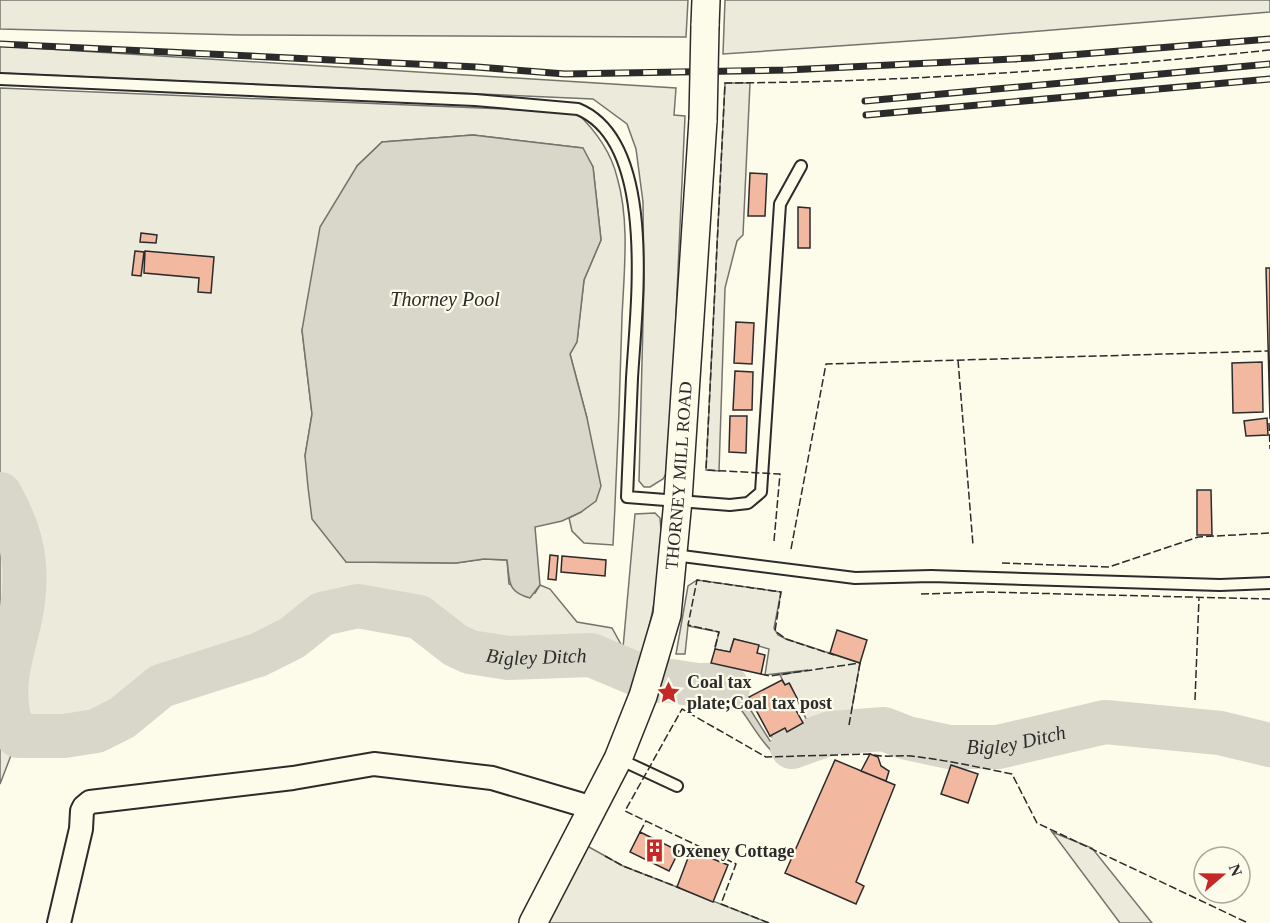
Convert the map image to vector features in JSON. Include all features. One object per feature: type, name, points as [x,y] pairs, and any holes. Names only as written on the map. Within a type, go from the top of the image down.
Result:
[{"type":"street","name":"THORNEY MILL ROAD","points":[[533,923],[618,759],[643,696],[667,615],[678,500],[703,120],[705,13]]},
{"type":"street","points":[[59,923],[81,829],[82,811],[90,802],[293,778],[374,764],[492,778],[593,808]]},
{"type":"lane","points":[[0,79],[475,100],[578,109],[588,114],[608,133],[626,167],[636,219],[636,303],[627,497],[739,505],[748,503],[761,492],[780,204],[801,166]]},
{"type":"lane","points":[[674,555],[855,578],[931,576],[1220,585],[1270,583]]},
{"type":"lane","points":[[618,759],[677,786]]},
{"type":"shaded area","points":[[0,0],[688,0],[686,37],[241,35],[0,29]]},
{"type":"shaded area","points":[[725,0],[1270,0],[1270,12],[723,54]]},
{"type":"shaded area","points":[[0,46],[676,88],[674,115],[685,116],[669,468],[663,479],[650,487],[644,487],[639,481],[644,283],[643,202],[636,149],[627,124],[593,99],[0,73]]},
{"type":"shaded area","points":[[725,83],[750,83],[743,235],[737,241],[725,288],[719,471],[706,470]]},
{"type":"shaded area","points":[[0,88],[576,112],[595,133],[611,159],[624,211],[625,265],[613,545],[584,543],[572,531],[569,518],[581,512],[587,418],[570,354],[577,341],[584,280],[601,240],[593,167],[582,148],[473,135],[382,142],[357,166],[302,330],[312,414],[305,456],[346,562],[456,563],[484,559],[507,560],[509,584],[535,593],[540,585],[550,589],[577,622],[612,628],[623,648],[635,514],[655,513],[660,518],[659,574],[648,632],[638,668],[588,647],[556,652],[509,653],[474,646],[454,639],[429,617],[408,608],[376,617],[352,613],[312,621],[294,634],[290,629],[253,650],[165,679],[156,683],[132,703],[79,728],[59,729],[38,726],[21,732],[12,721],[8,706],[9,681],[26,606],[28,557],[21,528],[0,485]]},
{"type":"shaded area","points":[[0,512],[8,526],[21,580],[0,678]]},
{"type":"shaded area","points":[[697,580],[781,592],[774,628],[778,635],[860,663],[849,725],[827,726],[803,739],[785,744],[770,736],[807,721],[790,684],[785,685],[780,675],[808,670],[765,675],[769,649],[734,639],[730,652],[715,649],[719,632],[688,626],[685,654],[676,654],[688,586]]},
{"type":"shaded area","points":[[0,710],[15,745],[0,784]]},
{"type":"shaded area","points":[[1052,832],[1092,848],[1152,923],[1120,923]]},
{"type":"shaded area","points":[[580,842],[623,866],[769,923],[539,923]]},
{"type":"water","name":"Thorney Pool","points":[[473,135],[583,148],[593,167],[601,240],[584,280],[577,342],[570,354],[587,418],[601,486],[596,501],[581,512],[562,521],[535,527],[540,585],[530,598],[513,589],[509,579],[507,560],[484,559],[456,563],[346,562],[312,519],[308,487],[305,456],[312,414],[302,330],[320,227],[357,166],[382,142]]},
{"type":"water","points":[[672,673],[733,687],[770,741],[778,744],[808,737],[818,727],[833,723],[849,725],[847,736],[806,745],[788,752],[774,753],[727,695],[716,689],[695,690],[668,687]]},
{"type":"building","points":[[750,173],[767,174],[765,216],[748,216]]},
{"type":"building","points":[[798,207],[810,208],[810,248],[798,248]]},
{"type":"building","points":[[141,233],[157,235],[156,243],[140,242]]},
{"type":"building","points":[[135,251],[144,252],[141,276],[132,275]]},
{"type":"building","points":[[145,251],[214,257],[211,293],[198,292],[199,278],[144,273]]},
{"type":"building","points":[[1266,268],[1270,268],[1270,419]]},
{"type":"building","points":[[736,322],[754,323],[752,364],[734,363]]},
{"type":"building","points":[[1262,362],[1263,412],[1233,413],[1232,363]]},
{"type":"building","points":[[735,371],[753,372],[752,410],[733,410]]},
{"type":"building","points":[[730,416],[747,416],[746,453],[729,452]]},
{"type":"building","points":[[1267,418],[1268,435],[1246,436],[1244,421]]},
{"type":"building","points":[[1197,490],[1211,490],[1212,535],[1197,535]]},
{"type":"building","points":[[550,555],[558,556],[556,580],[548,579]]},
{"type":"building","points":[[562,556],[606,560],[605,576],[561,572]]},
{"type":"building","points":[[837,630],[867,640],[860,663],[830,653]]},
{"type":"building","points":[[734,639],[759,645],[757,653],[765,655],[761,674],[711,663],[715,649],[730,652]]},
{"type":"building","points":[[782,680],[785,685],[789,683],[798,700],[792,703],[803,723],[787,732],[785,728],[770,736],[749,697]]},
{"type":"building","points":[[870,754],[878,757],[881,766],[889,771],[886,781],[861,771]]},
{"type":"building","points":[[835,760],[895,785],[856,882],[864,886],[856,904],[785,873]]},
{"type":"building","points":[[951,765],[978,774],[968,803],[941,794]]},
{"type":"building","name":"Oxeney Cottage","points":[[640,832],[679,851],[669,871],[630,852]]},
{"type":"building","points":[[691,850],[728,865],[713,902],[677,887]]},
{"type":"waterway","name":"Bigley Ditch","points":[[0,494],[20,539],[24,569],[23,602],[7,683],[6,696],[10,722]]},
{"type":"waterway","name":"Bigley Ditch","points":[[18,736],[64,736],[96,731],[122,718],[161,686],[258,655],[292,638],[322,614],[358,606],[419,617],[455,645],[470,652],[508,658],[591,655],[653,681],[722,685],[728,688]]},
{"type":"waterway","points":[[10,722],[18,736]]},
{"type":"waterway","name":"Bigley Ditch","points":[[792,747],[831,733],[884,729],[907,738],[949,747],[998,747],[1105,722],[1220,733],[1270,745]]},
{"type":"railway","points":[[0,44],[477,67],[565,74],[787,70],[1032,58],[1270,39]]},
{"type":"railway","points":[[865,101],[1270,64]]},
{"type":"railway","points":[[866,115],[1270,79]]},
{"type":"fence","points":[[774,541],[780,474],[706,470],[725,83],[861,80],[998,73],[1270,50]]},
{"type":"fence","points":[[791,549],[826,364],[1268,351]]},
{"type":"fence","points":[[958,360],[973,545]]},
{"type":"fence","points":[[1269,423],[1270,449]]},
{"type":"fence","points":[[1002,563],[1109,567],[1198,537],[1270,533]]},
{"type":"fence","points":[[715,647],[719,632],[688,625],[697,580],[781,592],[775,631],[786,639],[834,655]]},
{"type":"fence","points":[[921,594],[984,592],[1270,599]]},
{"type":"fence","points":[[1195,700],[1199,598]]},
{"type":"fence","points":[[761,674],[770,676],[860,663]]},
{"type":"fence","points":[[849,725],[860,663]]},
{"type":"fence","points":[[769,923],[721,904],[736,864],[625,811],[682,709],[766,757],[870,754],[911,756],[1012,774],[1037,823],[1248,923]]},
{"type":"fence","points":[[640,832],[646,821]]},
{"type":"fence","points":[[605,856],[623,866],[680,888]]},
{"type":"place","name":"Coal tax plate;Coal tax post","points":[[669,692]]},
{"type":"place","name":"Oxeney Cottage","points":[[654,851]]}]
